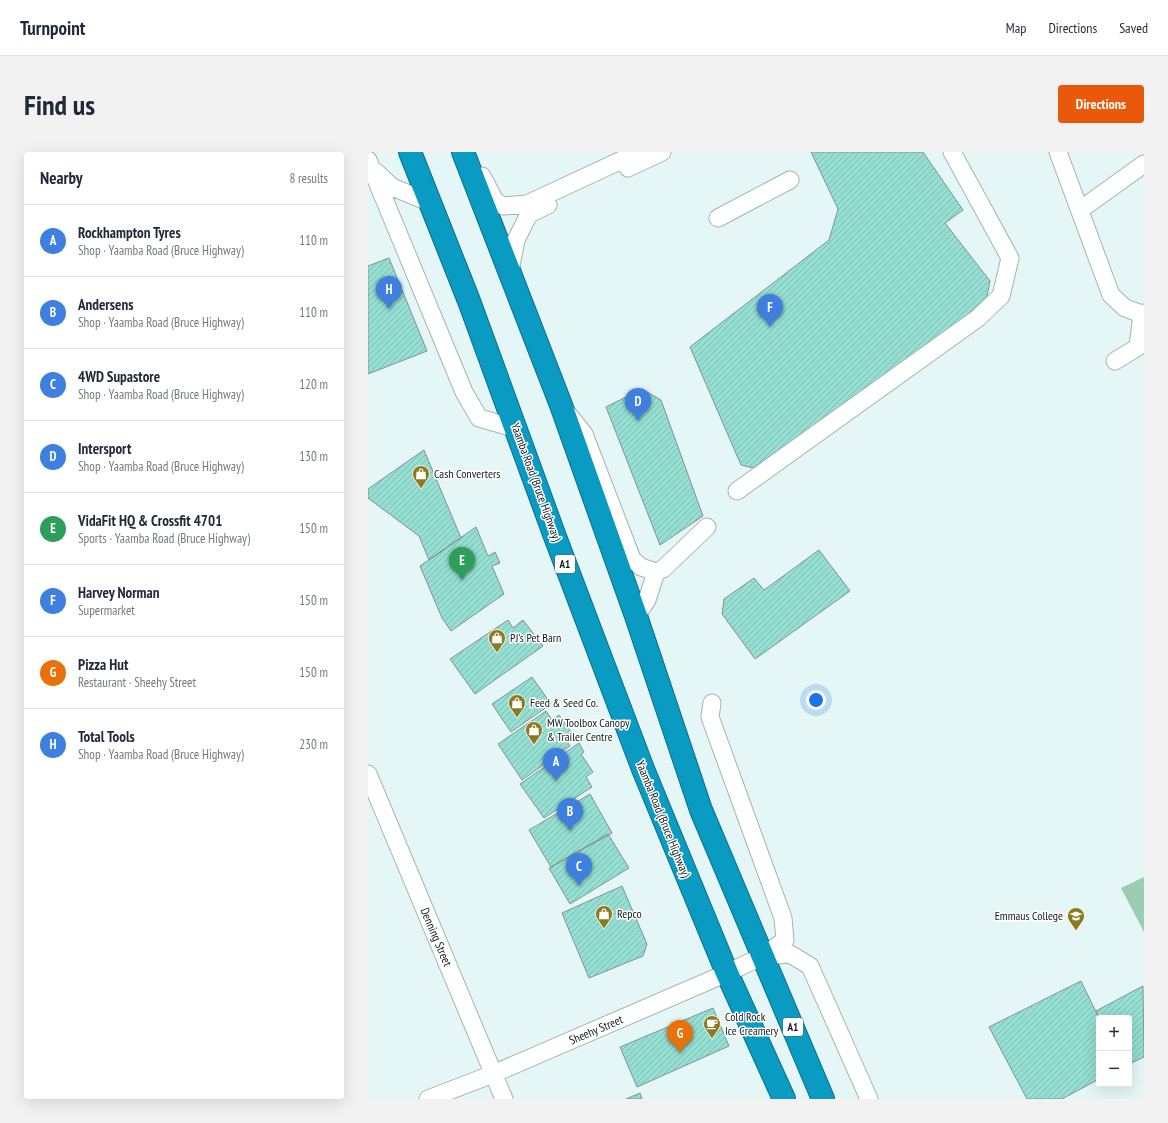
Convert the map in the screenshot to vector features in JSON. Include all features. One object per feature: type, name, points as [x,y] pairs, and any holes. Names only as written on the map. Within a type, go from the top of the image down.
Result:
[{"type":"highway","name":"Yaamba Road (Bruce Highway)","points":[[410,152],[464,287],[554,534],[643,769],[727,973],[784,1099]]},
{"type":"highway","name":"A1","points":[[463,152],[561,405],[636,616],[700,810],[823,1099]]},
{"type":"street","points":[[472,152],[495,201],[503,206],[527,204],[639,152]]},
{"type":"street","points":[[510,271],[516,240],[529,214],[662,152]]},
{"type":"street","points":[[737,491],[978,318],[1001,296],[1010,258],[952,152]]},
{"type":"street","points":[[1058,152],[1111,295],[1125,308],[1143,314],[1138,347],[1115,361]]},
{"type":"street","points":[[370,164],[392,187],[431,203]]},
{"type":"street","points":[[370,164],[464,392],[478,418],[517,429]]},
{"type":"street","points":[[1080,210],[1144,164]]},
{"type":"street","points":[[718,218],[790,180]]},
{"type":"street","points":[[561,405],[584,434],[632,559],[641,567],[656,572],[663,569],[707,527]]},
{"type":"street","points":[[636,616],[647,600],[656,572]]},
{"type":"street","points":[[712,703],[710,717],[783,918],[785,940],[763,956]]},
{"type":"street","name":"Denning Street","points":[[368,774],[373,800],[504,1099]]},
{"type":"street","points":[[763,956],[790,954],[810,966],[869,1099]]},
{"type":"street","name":"Sheehy Street","points":[[428,1099],[493,1074],[763,956]]},
{"type":"green space","points":[[1144,877],[1144,932],[1121,888]]},
{"type":"building","points":[[811,152],[923,152],[963,210],[945,223],[990,281],[985,306],[753,468],[741,465],[690,347],[829,240],[838,209]]},
{"type":"building","points":[[389,258],[427,351],[368,374],[368,266]]},
{"type":"building","points":[[642,389],[661,400],[703,516],[660,545],[606,407]]},
{"type":"building","points":[[424,450],[461,538],[429,560],[419,536],[368,498],[368,489]]},
{"type":"building","points":[[476,527],[488,556],[495,552],[500,563],[492,566],[504,594],[451,631],[442,618],[420,566]]},
{"type":"building","points":[[819,550],[850,591],[755,659],[722,614],[724,599],[754,578],[764,590]]},
{"type":"building","name":"PJ's Pet Barn","points":[[508,620],[513,628],[523,620],[543,646],[475,694],[450,659]]},
{"type":"building","name":"Feed & Seed Co.","points":[[532,677],[551,704],[511,732],[492,704]]},
{"type":"building","name":"MW Toolbox Canopy & Trailer Centre","points":[[546,711],[552,720],[559,715],[571,732],[564,737],[570,746],[522,780],[498,744]]},
{"type":"building","points":[[579,743],[584,752],[581,754],[593,772],[586,777],[592,787],[544,818],[520,784]]},
{"type":"building","points":[[590,794],[612,833],[551,867],[529,830]]},
{"type":"building","points":[[608,834],[629,868],[570,904],[549,868]]},
{"type":"building","name":"Repco","points":[[622,886],[647,944],[643,956],[589,978],[562,913]]},
{"type":"building","points":[[1081,981],[1098,1015],[1096,1015],[1096,1081],[1062,1099],[1027,1099],[989,1027]]},
{"type":"building","points":[[1143,986],[1144,1057],[1132,1063],[1132,1015],[1098,1015],[1096,1011]]},
{"type":"building","points":[[713,1008],[729,1046],[637,1087],[620,1047]]},
{"type":"building","points":[[640,1093],[642,1099],[626,1099]]},
{"type":"place","name":"Total Tools","points":[[389,309]]},
{"type":"place","name":"Harvey Norman","points":[[770,327]]},
{"type":"place","name":"Intersport","points":[[638,421]]},
{"type":"place","name":"Cash Converters","points":[[421,489]]},
{"type":"place","name":"VidaFit HQ & Crossfit 4701","points":[[462,580]]},
{"type":"place","name":"PJ's Pet Barn","points":[[497,653]]},
{"type":"place","name":"Feed & Seed Co.","points":[[517,718]]},
{"type":"place","name":"MW Toolbox Canopy & Trailer Centre","points":[[534,745]]},
{"type":"place","name":"Rockhampton Tyres","points":[[556,781]]},
{"type":"place","name":"Andersens","points":[[570,831]]},
{"type":"place","name":"4WD Supastore","points":[[579,886]]},
{"type":"place","name":"Repco","points":[[604,929]]},
{"type":"place","name":"Emmaus College","points":[[1076,931]]},
{"type":"place","name":"Cold Rock Ice Creamery","points":[[712,1039]]},
{"type":"place","name":"Pizza Hut","points":[[680,1053]]}]
